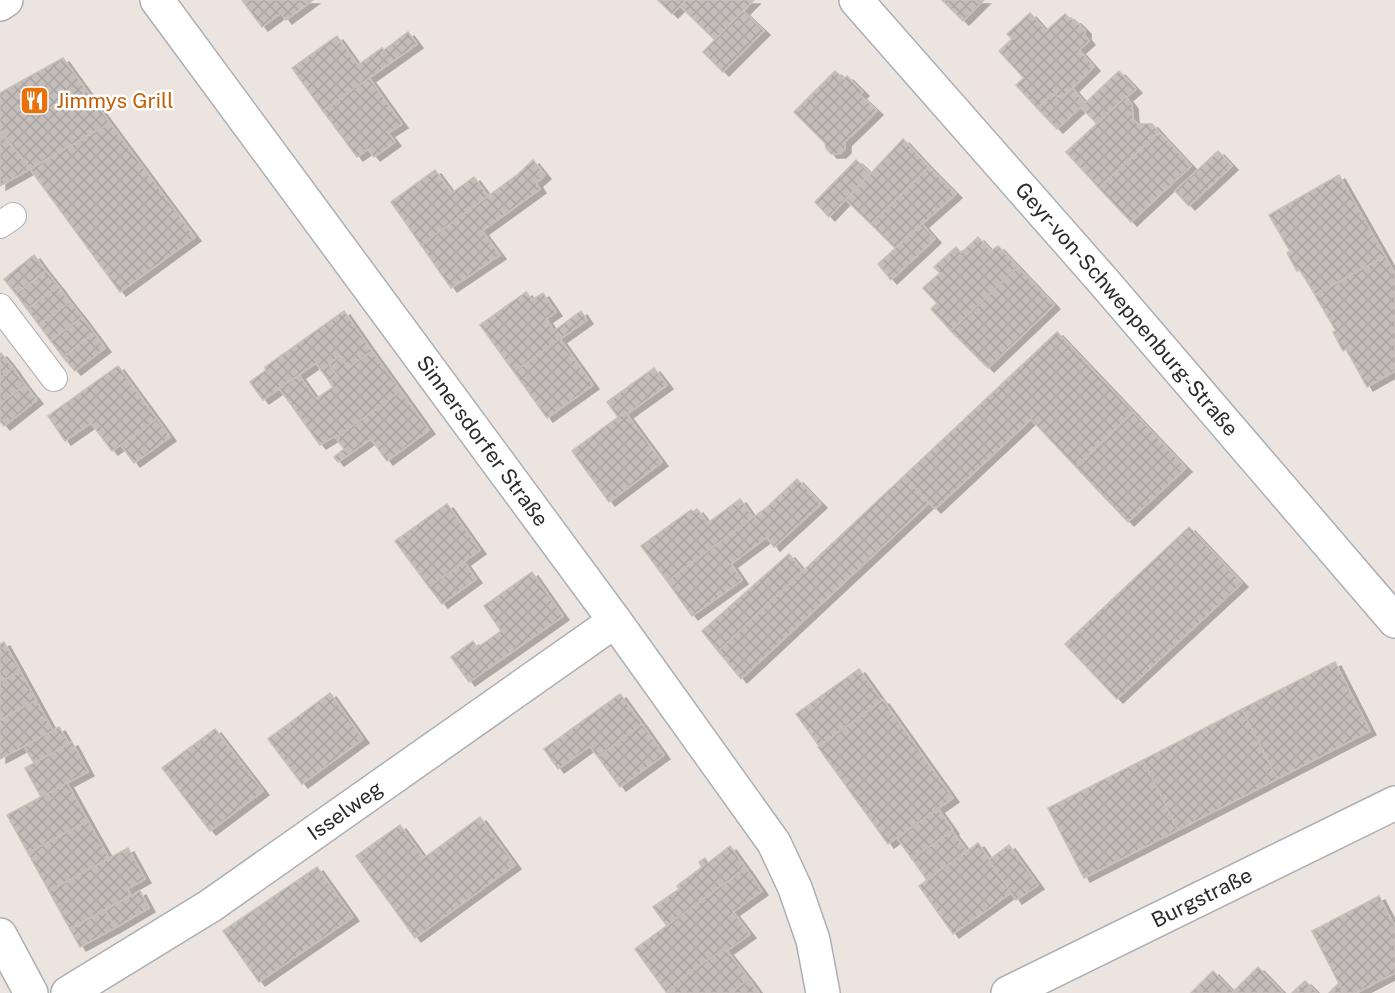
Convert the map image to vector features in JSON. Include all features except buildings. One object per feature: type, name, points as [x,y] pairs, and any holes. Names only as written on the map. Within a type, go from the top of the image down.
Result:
[{"type":"street","points":[[0,4],[6,0]]},
{"type":"street","name":"Sinnersdorfer Straße","points":[[157,0],[615,621],[774,843],[795,888],[813,940],[824,993]]},
{"type":"street","name":"Geyr-von-Schweppenburg-Straße","points":[[856,0],[1096,273],[1395,621]]},
{"type":"street","name":"Isselweg","points":[[68,993],[210,906],[615,621]]},
{"type":"street","name":"Burgstraße","points":[[1008,993],[1395,803]]},
{"type":"street","points":[[0,935],[32,993]]},
{"type":"lane","points":[[0,307],[54,378]]},
{"type":"place","name":"Jimmys Grill","points":[[35,101]]}]
